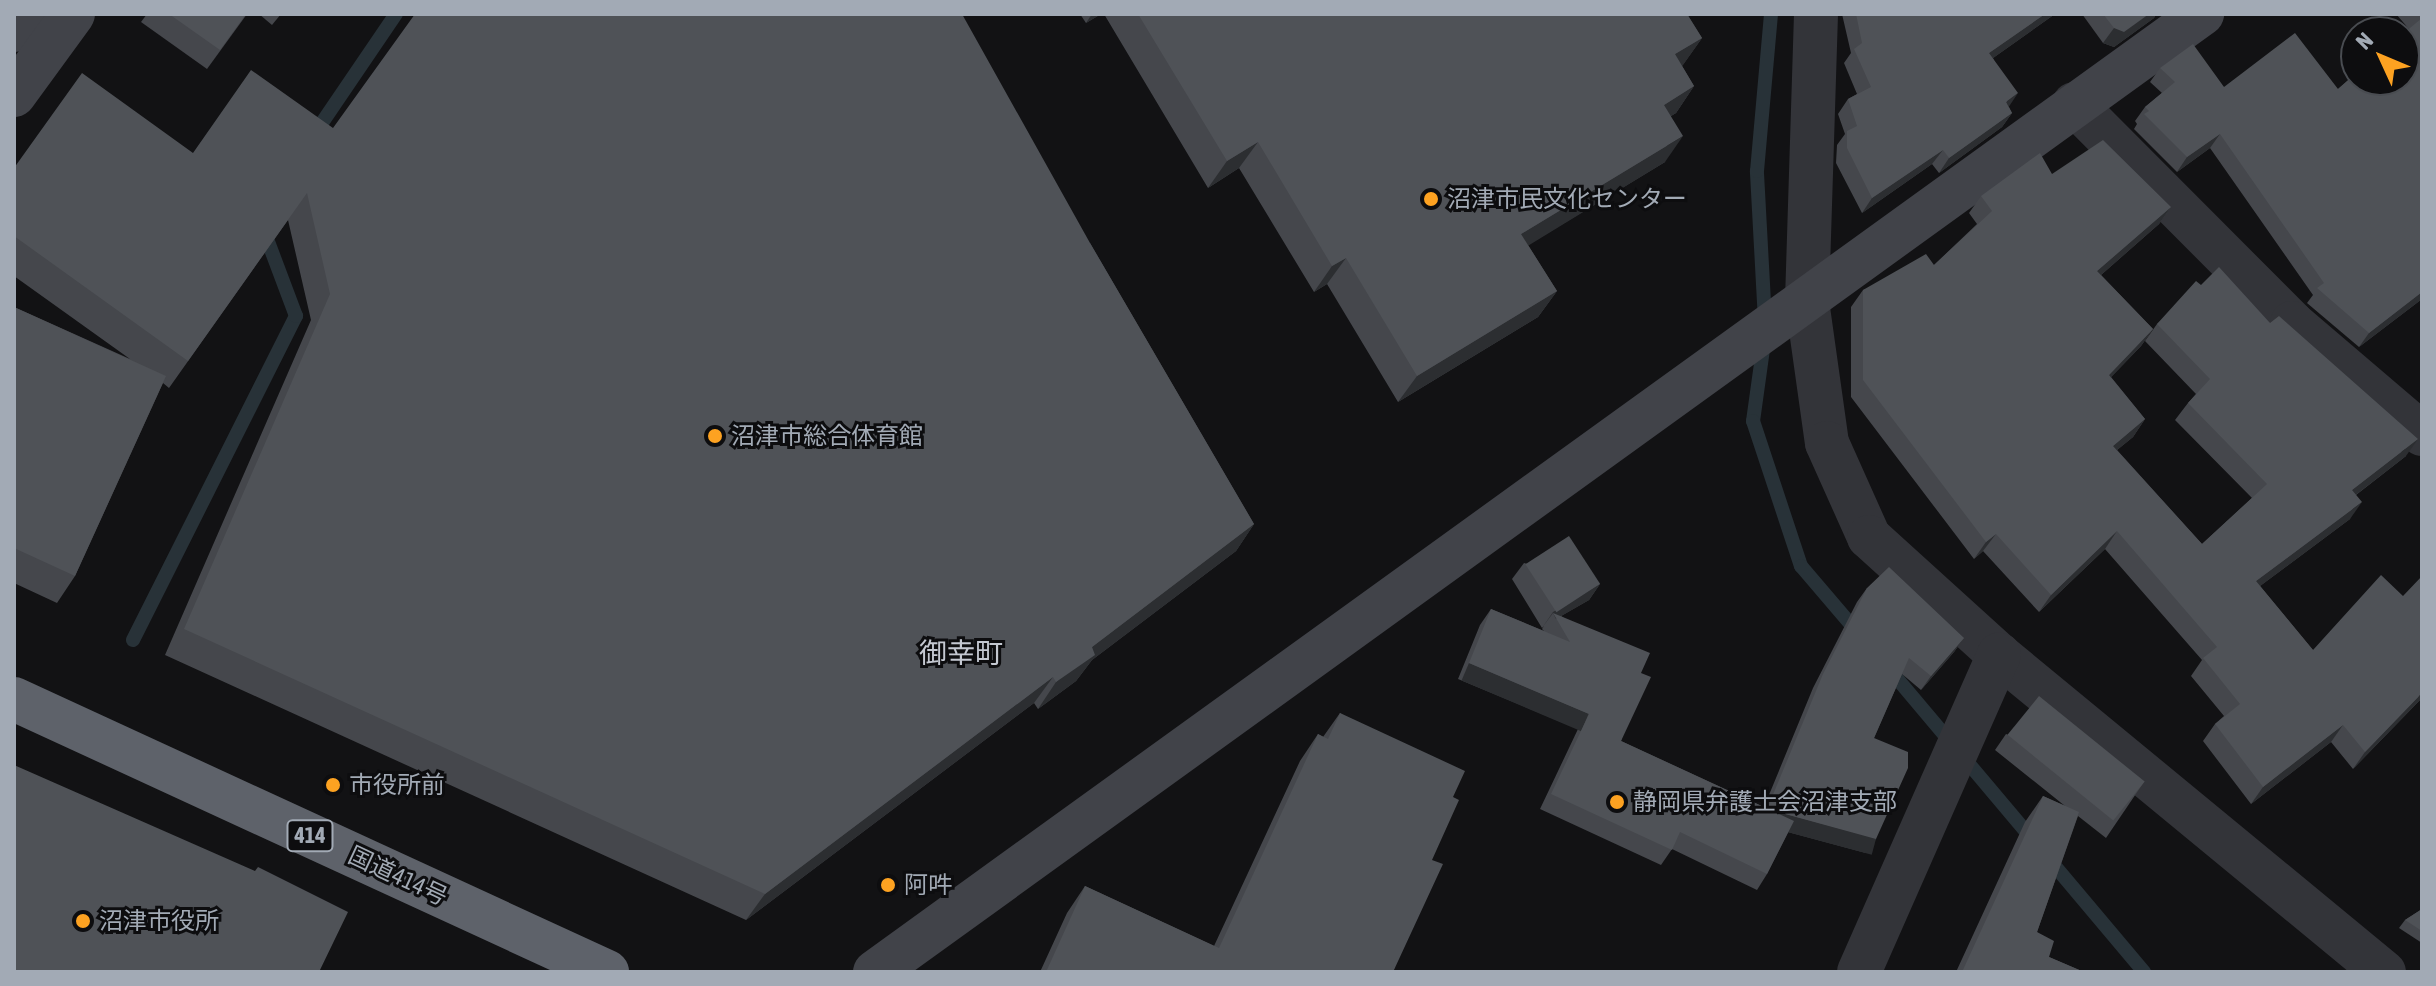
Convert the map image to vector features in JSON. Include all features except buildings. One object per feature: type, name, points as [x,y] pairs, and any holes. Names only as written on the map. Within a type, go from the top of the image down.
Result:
[{"type":"highway","name":"国道414号","points":[[14,699],[607,972]]},
{"type":"street","points":[[14,30],[26,14]]},
{"type":"street","points":[[14,95],[73,14]]},
{"type":"street","points":[[1816,14],[1807,301],[1827,443],[1869,537],[1999,655],[2384,972]]},
{"type":"street","points":[[875,972],[2202,14]]},
{"type":"street","points":[[2074,104],[2292,323],[2422,434]]},
{"type":"street","points":[[1859,972],[1999,655]]},
{"type":"waterway","points":[[313,136],[396,14]]},
{"type":"waterway","points":[[1765,321],[1757,171],[1771,14]]},
{"type":"waterway","points":[[133,640],[296,316],[264,231]]},
{"type":"waterway","points":[[1764,342],[1753,421],[1801,566],[1860,635]]},
{"type":"waterway","points":[[1889,669],[2144,972]]},
{"type":"place","name":"沼津市民文化センター","points":[[1431,199]]},
{"type":"place","name":"沼津市総合体育館","points":[[715,436]]},
{"type":"place","name":"市役所前","points":[[333,785]]},
{"type":"place","name":"静岡県弁護士会沼津支部","points":[[1617,802]]},
{"type":"place","name":"阿吽","points":[[888,885]]},
{"type":"place","name":"沼津市役所","points":[[83,921]]},
{"type":"district","name":"御幸町","points":[[961,653]]}]
